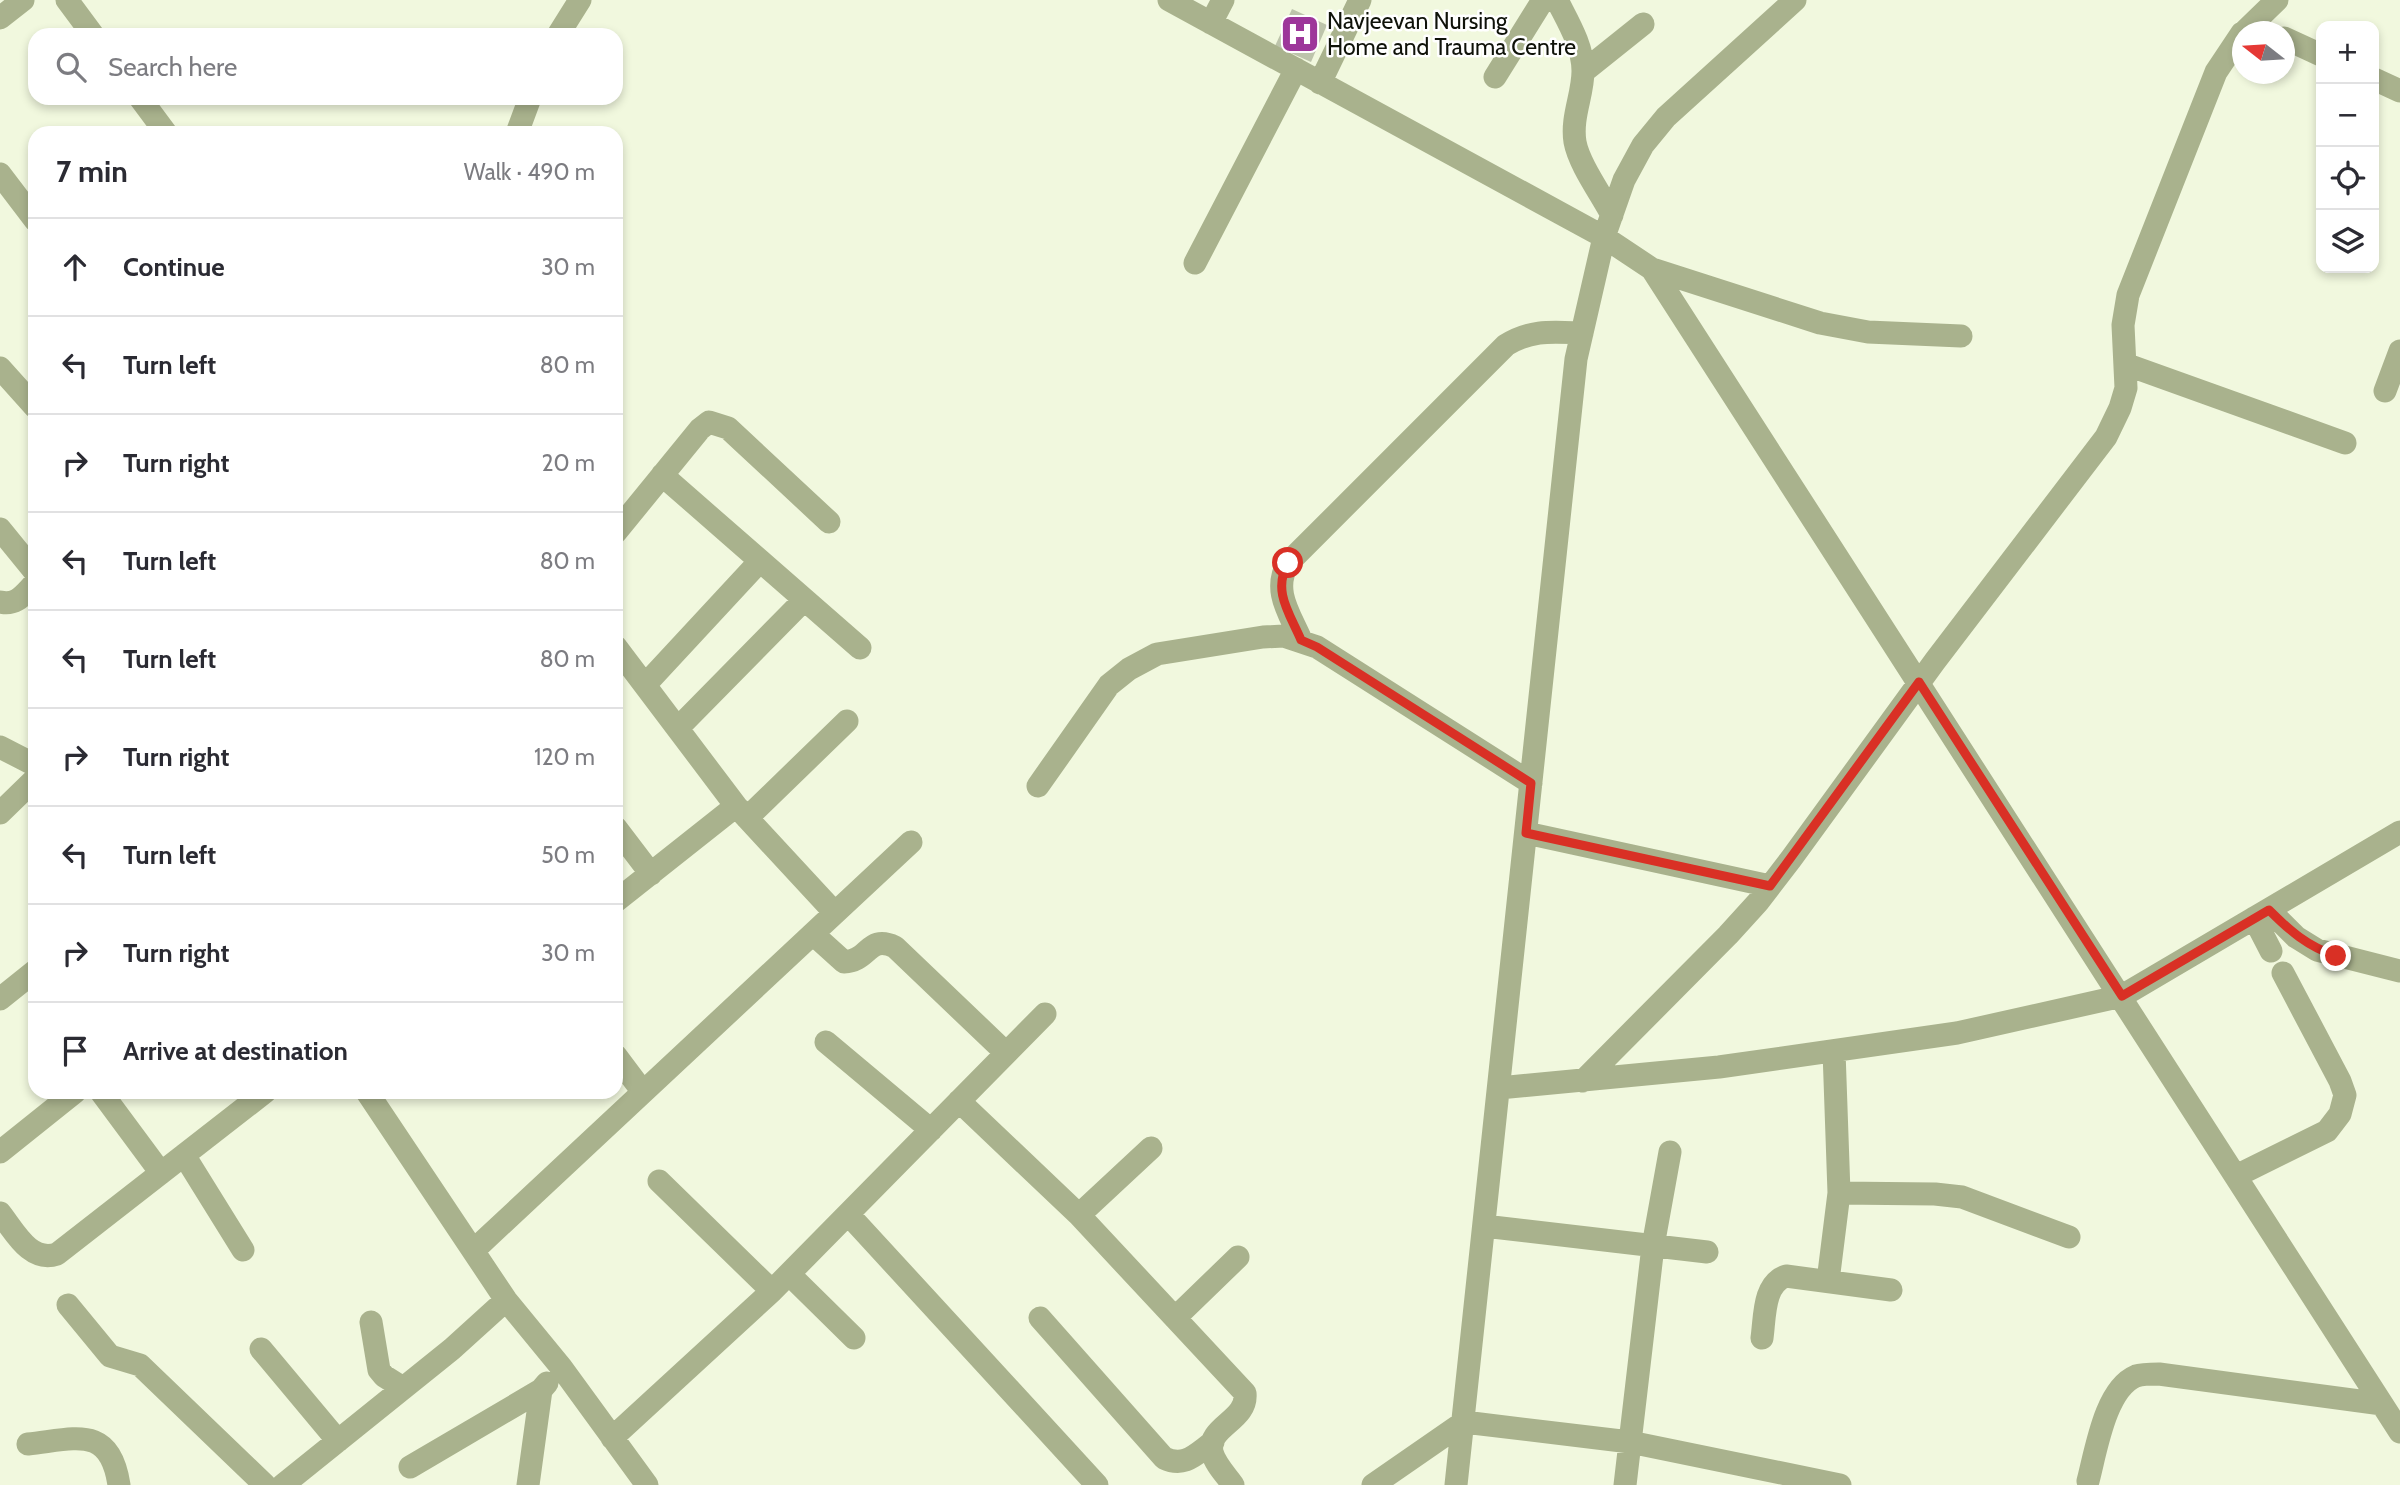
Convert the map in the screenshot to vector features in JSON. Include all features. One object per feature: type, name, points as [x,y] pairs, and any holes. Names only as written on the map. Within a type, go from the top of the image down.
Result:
[{"type":"street","points":[[0,18],[23,0]]},
{"type":"street","points":[[67,0],[88,28]]},
{"type":"street","points":[[562,28],[580,0]]},
{"type":"street","points":[[1169,0],[1604,237],[1652,269],[1820,323],[1868,332],[1961,336]]},
{"type":"street","points":[[1211,23],[1223,0]]},
{"type":"street","points":[[1320,83],[1360,0]]},
{"type":"street","points":[[1495,77],[1543,0]]},
{"type":"street","points":[[1557,0],[1581,54],[1583,72],[1573,126],[1575,145],[1612,215]]},
{"type":"street","points":[[1456,1485],[1576,359],[1604,237],[1624,180],[1643,145],[1666,117],[1795,0]]},
{"type":"street","points":[[2260,21],[2277,0]]},
{"type":"street","points":[[1583,72],[1643,24]]},
{"type":"street","points":[[2295,43],[2316,53]]},
{"type":"street","points":[[1583,1080],[1728,935],[1770,886],[1919,682],[2106,437],[2126,388],[2123,326],[2132,282],[2216,72],[2232,53]]},
{"type":"street","points":[[1195,263],[1296,69]]},
{"type":"street","points":[[2379,81],[2400,91]]},
{"type":"street","points":[[145,105],[161,126]]},
{"type":"street","points":[[520,126],[527,105]]},
{"type":"street","points":[[2,180],[28,212]]},
{"type":"street","points":[[1652,269],[2393,1417]]},
{"type":"street","points":[[1301,640],[1280,586],[1281,575],[1288,563],[1506,345],[1521,336],[1540,332],[1582,333]]},
{"type":"street","points":[[2385,391],[2400,351]]},
{"type":"street","points":[[2125,364],[2344,443]]},
{"type":"street","points":[[0,368],[28,399]]},
{"type":"street","points":[[623,523],[700,429],[709,422],[728,428],[829,522]]},
{"type":"street","points":[[662,475],[860,649]]},
{"type":"street","points":[[0,529],[28,563]]},
{"type":"street","points":[[645,685],[760,561]]},
{"type":"street","points":[[0,601],[9,604],[18,600],[28,590]]},
{"type":"street","points":[[678,728],[804,600]]},
{"type":"street","points":[[1038,786],[1109,685],[1129,669],[1157,654],[1284,636],[1317,647],[1531,783]]},
{"type":"street","points":[[623,656],[742,812],[835,913]]},
{"type":"street","points":[[623,896],[742,812],[847,720]]},
{"type":"street","points":[[0,747],[28,761]]},
{"type":"street","points":[[0,813],[28,786]]},
{"type":"street","points":[[1499,1088],[1719,1067],[1957,1033],[2122,996],[2400,832]]},
{"type":"street","points":[[1526,833],[1770,886]]},
{"type":"street","points":[[623,837],[651,874]]},
{"type":"street","points":[[476,1254],[643,1092],[911,842]]},
{"type":"street","points":[[2262,914],[2272,951]]},
{"type":"street","points":[[2262,914],[2317,950],[2400,971]]},
{"type":"street","points":[[813,934],[844,962],[862,956],[875,943],[884,942],[895,947],[1006,1053]]},
{"type":"street","points":[[2236,1176],[2327,1131],[2340,1114],[2345,1095],[2283,973]]},
{"type":"street","points":[[0,999],[28,977]]},
{"type":"street","points":[[612,1438],[772,1291],[1045,1014]]},
{"type":"street","points":[[826,1042],[931,1130]]},
{"type":"street","points":[[1828,1282],[1839,1193],[1834,1051]]},
{"type":"street","points":[[623,1065],[643,1092]]},
{"type":"street","points":[[0,1152],[66,1099]]},
{"type":"street","points":[[106,1099],[161,1173]]},
{"type":"street","points":[[0,1213],[37,1255],[47,1257],[57,1254],[256,1099]]},
{"type":"street","points":[[372,1099],[506,1300],[561,1367],[647,1485]]},
{"type":"street","points":[[959,1101],[1079,1215],[1245,1392],[1246,1403],[1242,1410],[1219,1430],[1213,1441],[1212,1451],[1233,1485]]},
{"type":"street","points":[[1079,1215],[1151,1148]]},
{"type":"street","points":[[1625,1485],[1653,1246],[1670,1152]]},
{"type":"street","points":[[184,1155],[243,1251]]},
{"type":"street","points":[[659,1181],[772,1291]]},
{"type":"street","points":[[1839,1193],[1935,1194],[1962,1197],[2069,1237]]},
{"type":"street","points":[[848,1214],[1097,1485]]},
{"type":"street","points":[[1484,1226],[1707,1252]]},
{"type":"street","points":[[1175,1318],[1238,1256]]},
{"type":"street","points":[[789,1274],[853,1338]]},
{"type":"street","points":[[1762,1338],[1770,1287],[1786,1276],[1891,1290]]},
{"type":"street","points":[[284,1485],[452,1349],[506,1300]]},
{"type":"street","points":[[68,1305],[110,1356],[140,1365],[265,1485]]},
{"type":"street","points":[[1040,1318],[1164,1458],[1175,1463],[1186,1461],[1213,1441]]},
{"type":"street","points":[[371,1322],[379,1370],[403,1388]]},
{"type":"street","points":[[261,1349],[338,1441]]},
{"type":"street","points":[[410,1467],[541,1390],[561,1367]]},
{"type":"street","points":[[2088,1481],[2109,1407],[2121,1387],[2137,1376],[2159,1374],[2393,1417]]},
{"type":"street","points":[[528,1485],[541,1390]]},
{"type":"street","points":[[1373,1485],[1464,1422],[1630,1442],[1840,1485]]},
{"type":"street","points":[[28,1444],[83,1438],[95,1441],[105,1447],[116,1466],[119,1485]]},
{"type":"building","points":[[1292,9],[1327,25],[1311,62],[1275,46]]},
{"type":"place","name":"Navjeevan Nursing Home and Trauma Centre","points":[[1300,34]]},
{"type":"route","points":[[1288,563],[1281,575],[1280,586],[1301,640],[1317,647],[1531,783],[1526,833],[1770,886],[1919,682],[2122,996],[2269,910],[2295,937],[2317,950],[2336,956]]}]
